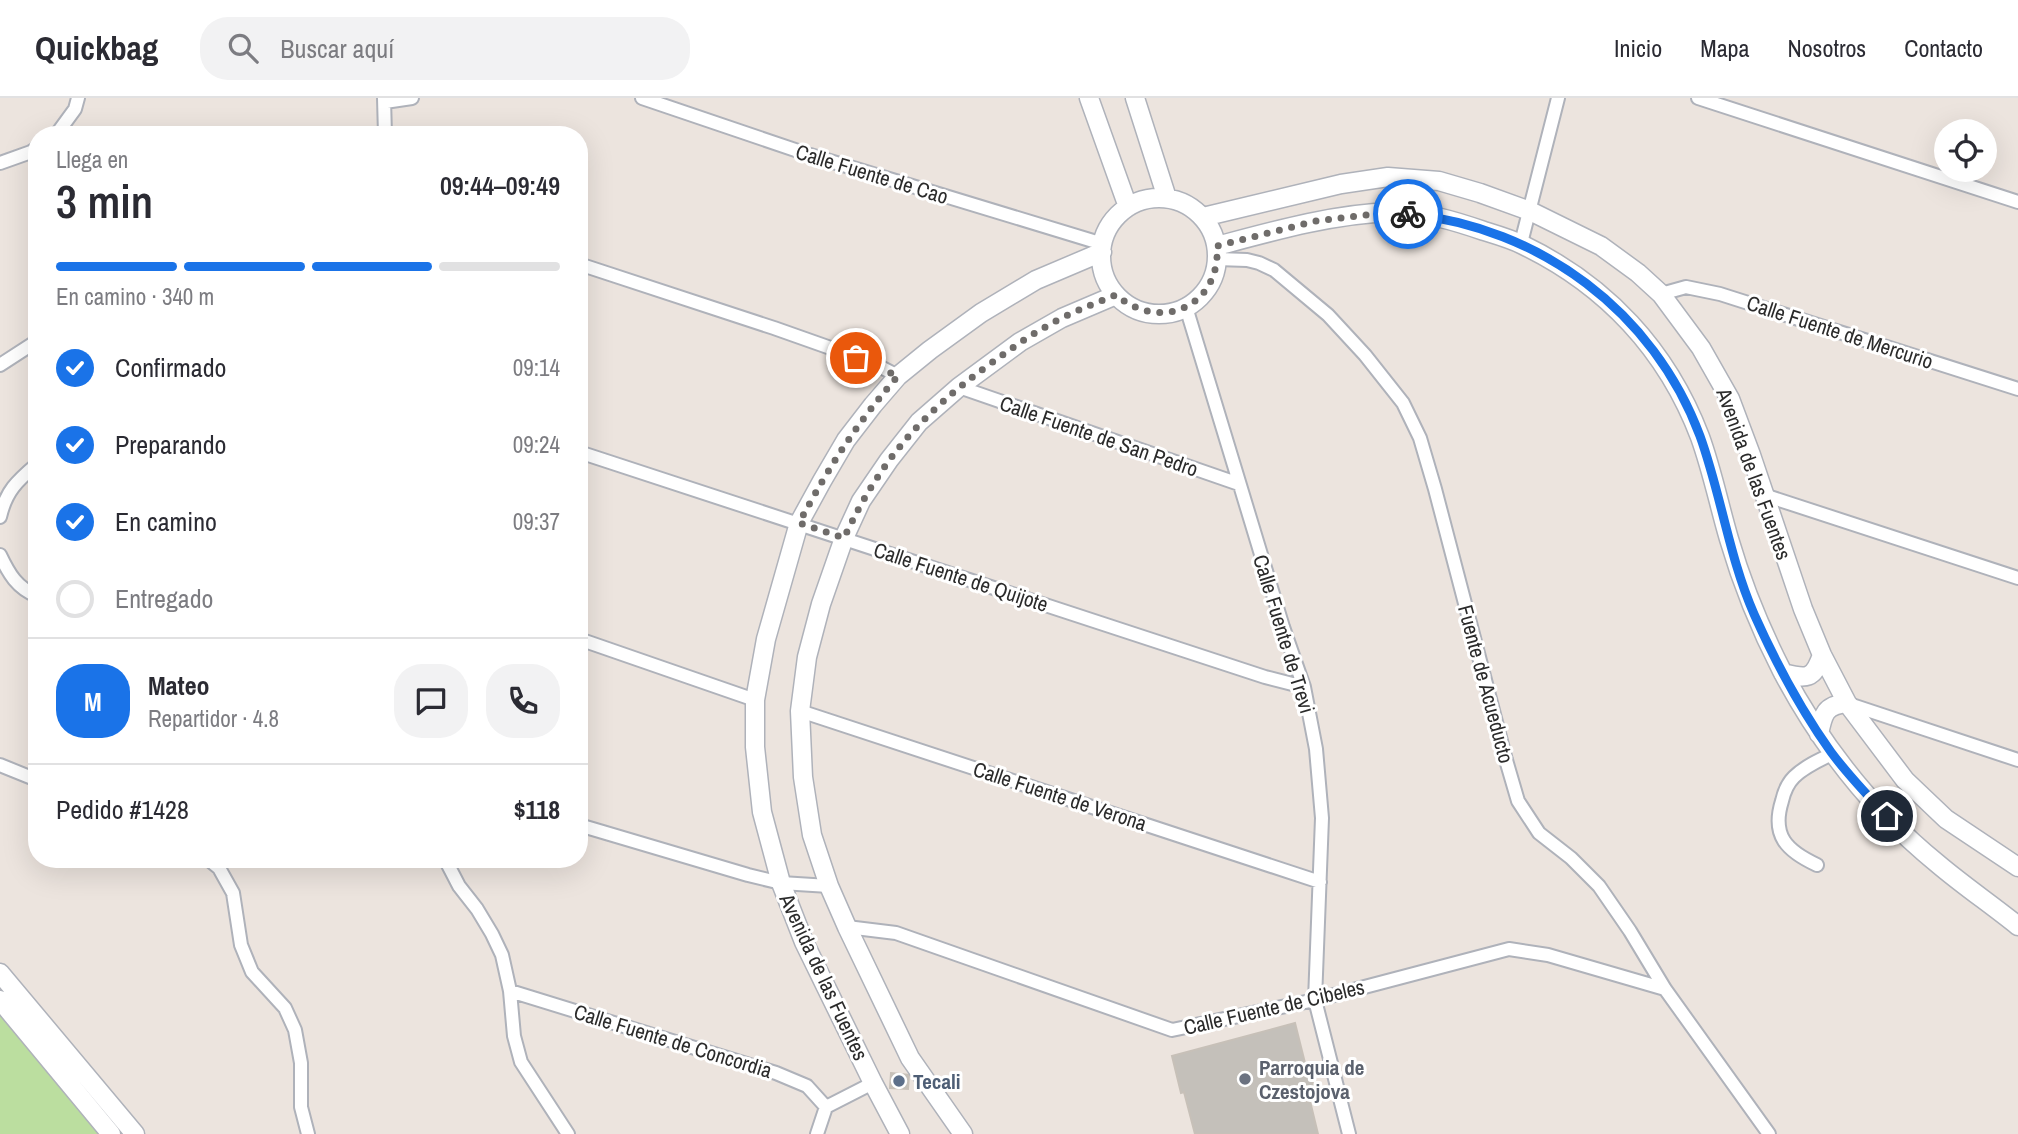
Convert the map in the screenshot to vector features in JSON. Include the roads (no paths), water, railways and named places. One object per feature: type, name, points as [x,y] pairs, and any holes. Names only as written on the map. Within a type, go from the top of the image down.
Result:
[{"type":"main road","points":[[1089,98],[1128,207]]},
{"type":"main road","points":[[1135,98],[1167,198]]},
{"type":"main road","name":"Avenida de las Fuentes","points":[[1203,217],[1341,184],[1388,177],[1439,181],[1530,211],[1601,246],[1638,273],[1661,294],[1701,348],[1730,400],[1752,455],[1803,609],[1822,655],[1847,703],[1905,780],[1945,819],[2018,867]]},
{"type":"main road","points":[[1167,198],[1186,204],[1203,217],[1212,230],[1217,253],[1214,274],[1198,299],[1186,307],[1172,312],[1149,312],[1128,304],[1116,295],[1105,275],[1102,248],[1108,229],[1116,217],[1128,207],[1146,199],[1167,198]]},
{"type":"main road","name":"Avenida de las Fuentes","points":[[1217,253],[1316,221],[1392,212],[1466,224],[1521,243],[1589,284],[1619,310],[1647,341],[1669,375],[1699,435],[1753,612],[1783,673],[1832,754],[1914,844],[2018,926]]},
{"type":"main road","name":"Avenida de las Fuentes","points":[[900,1134],[804,942],[781,883],[762,812],[755,747],[755,700],[766,639],[799,523],[846,440],[873,405],[898,376],[981,313],[1036,280],[1102,248]]},
{"type":"main road","name":"Avenida de las Fuentes","points":[[963,1134],[910,1059],[847,927],[812,835],[803,777],[800,711],[807,657],[821,604],[844,538],[861,501],[919,422],[958,387],[1020,342],[1062,318],[1116,295]]},
{"type":"main road","points":[[1783,673],[1808,677],[1817,667],[1822,655]]},
{"type":"main road","points":[[1819,734],[1827,710],[1831,706],[1847,703]]},
{"type":"main road","points":[[0,973],[135,1134]]},
{"type":"main road","points":[[0,1000],[111,1134]]},
{"type":"street","points":[[63,126],[75,109],[78,98]]},
{"type":"street","points":[[385,126],[385,100],[412,98]]},
{"type":"street","name":"Calle Fuente de Cao","points":[[642,98],[1102,248]]},
{"type":"street","points":[[1521,243],[1558,98]]},
{"type":"street","points":[[1698,98],[2018,202]]},
{"type":"street","points":[[0,163],[28,153]]},
{"type":"street","name":"Fuente de Acueducto","points":[[1217,253],[1259,262],[1274,270],[1328,315],[1404,403],[1420,438],[1436,489],[1518,801],[1539,833],[1571,858],[1599,886],[1665,989],[1769,1134]]},
{"type":"street","points":[[588,267],[785,332],[873,363],[898,376]]},
{"type":"street","name":"Calle Fuente de Mercurio","points":[[1661,294],[1686,287],[1720,294],[2018,389]]},
{"type":"street","name":"Calle Fuente de Trevi","points":[[1186,307],[1283,627],[1304,687],[1316,749],[1320,804],[1315,1000],[1349,1134]]},
{"type":"street","points":[[0,365],[28,347]]},
{"type":"street","name":"Calle Fuente de San Pedro","points":[[958,387],[1239,484]]},
{"type":"street","name":"Calle Fuente de Quijote","points":[[588,455],[1265,677],[1304,687]]},
{"type":"street","points":[[0,517],[3,503],[15,483],[28,472]]},
{"type":"street","points":[[1765,495],[2018,578]]},
{"type":"street","points":[[0,555],[11,578],[28,592]]},
{"type":"street","points":[[588,642],[755,700]]},
{"type":"street","points":[[1847,703],[2018,760]]},
{"type":"street","name":"Calle Fuente de Verona","points":[[800,711],[1320,882]]},
{"type":"street","points":[[1817,865],[1791,851],[1783,842],[1779,831],[1780,806],[1793,777],[1832,754]]},
{"type":"street","points":[[0,765],[28,776]]},
{"type":"street","points":[[588,828],[747,875],[781,883],[830,886]]},
{"type":"street","points":[[218,868],[233,893],[241,945],[252,972],[285,1008],[295,1030],[301,1063],[301,1107],[308,1134]]},
{"type":"street","points":[[450,868],[459,887],[477,909],[502,955],[510,990],[514,1036],[521,1062],[568,1134]]},
{"type":"street","name":"Calle Fuente de Cibeles","points":[[847,927],[897,933],[1172,1030],[1315,1000],[1509,949],[1548,955],[1665,989]]},
{"type":"street","name":"Calle Fuente de Concordia","points":[[510,990],[776,1073],[807,1086],[826,1107]]},
{"type":"street","points":[[817,1134],[826,1107],[873,1083]]},
{"type":"place","name":"Parroquia de Czestojova","points":[[1245,1079]]},
{"type":"place","name":"Tecali","points":[[899,1081]]}]
